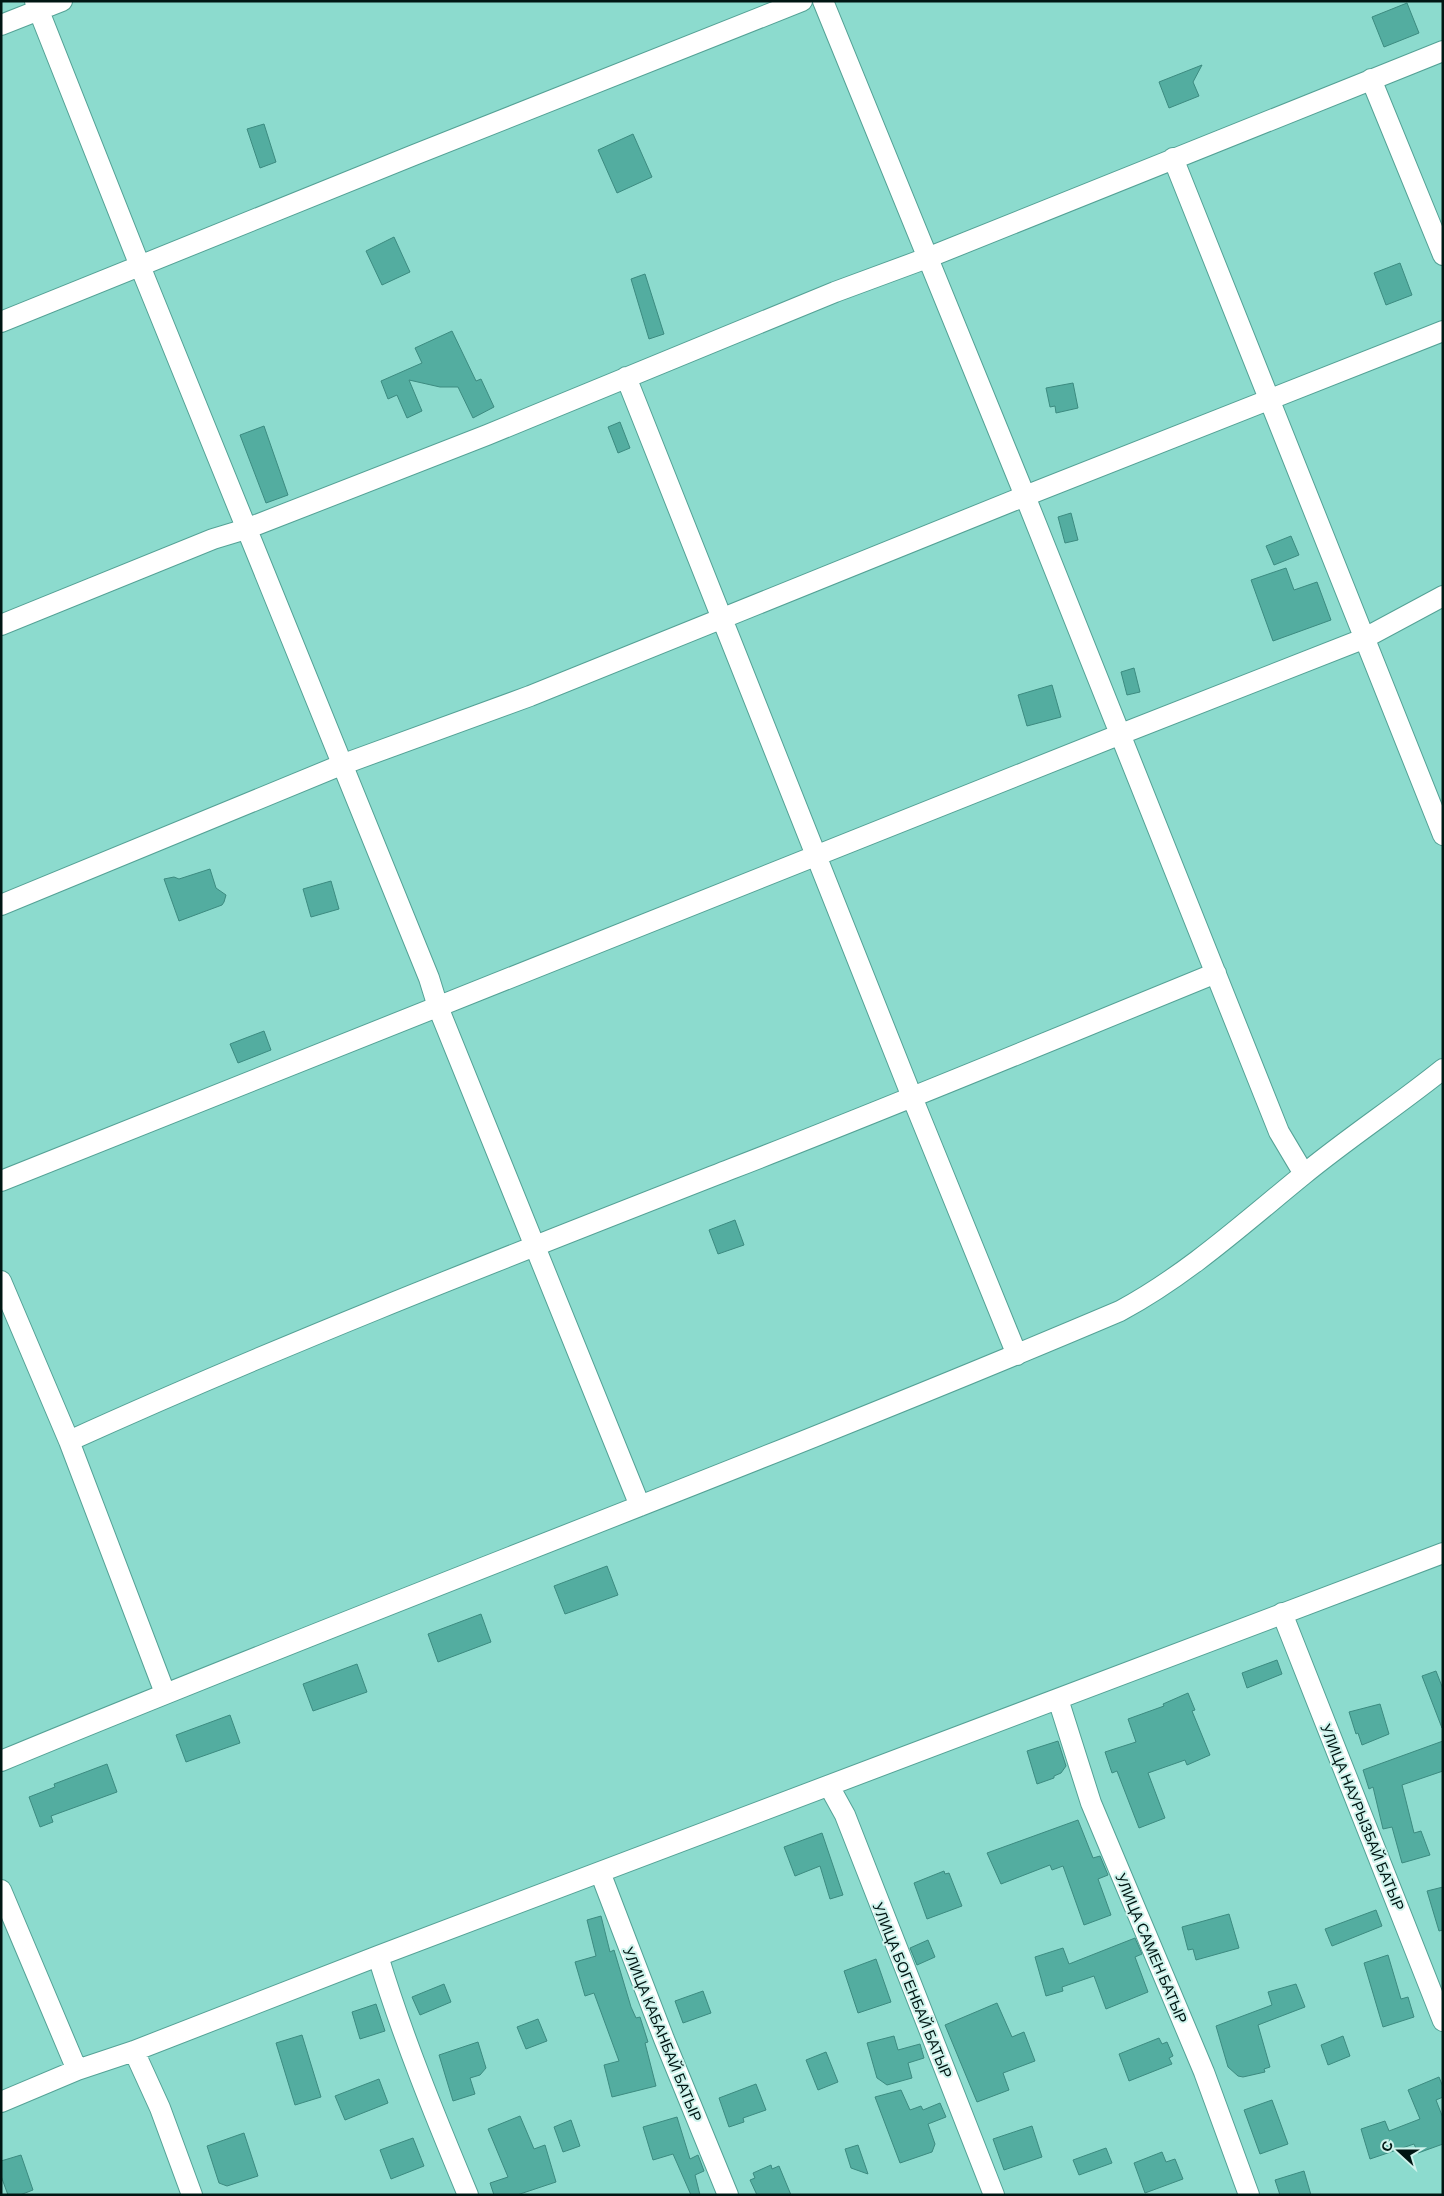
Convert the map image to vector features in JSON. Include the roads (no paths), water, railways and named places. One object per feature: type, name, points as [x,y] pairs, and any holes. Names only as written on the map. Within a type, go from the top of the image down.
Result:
[{"type":"street","points":[[1,25],[37,6],[62,1]]},
{"type":"street","points":[[1,322],[802,1]]},
{"type":"street","points":[[823,1],[1121,734],[1279,1132],[1304,1174]]},
{"type":"street","points":[[37,6],[640,1506]]},
{"type":"street","points":[[1,625],[213,538],[246,529],[487,435],[835,292],[927,258],[1443,51]]},
{"type":"street","points":[[1370,80],[1443,255]]},
{"type":"street","points":[[1173,158],[1363,639],[1443,835]]},
{"type":"street","points":[[1,904],[342,765],[530,696],[1025,496],[1443,331]]},
{"type":"street","points":[[626,377],[912,1098],[1017,1355]]},
{"type":"street","points":[[1,1181],[1363,639],[1443,596]]},
{"type":"street","points":[[69,1440],[319,1333],[535,1244],[912,1098],[1216,973]]},
{"type":"street","points":[[1,1761],[165,1693],[1017,1355],[1120,1311],[1154,1293],[1269,1205],[1304,1174],[1443,1069]]},
{"type":"street","points":[[1,1281],[69,1440],[165,1693]]},
{"type":"street","points":[[1,2102],[77,2070],[134,2051],[378,1956],[1443,1552]]},
{"type":"street","name":"УЛИЦА НАУРЫЗБАЙ БАТЫР","points":[[1282,1613],[1443,2021]]},
{"type":"street","name":"УЛИЦА САМЕН БАТЫР","points":[[1058,1699],[1091,1804],[1204,2072],[1249,2195]]},
{"type":"street","name":"УЛИЦА БОГЕНБАЙ БАТЫР","points":[[829,1786],[844,1815],[994,2195]]},
{"type":"street","name":"УЛИЦА КАБАНБАЙ БАТЫР","points":[[600,1872],[664,2039],[728,2195]]},
{"type":"street","points":[[1,1890],[77,2070]]},
{"type":"street","points":[[378,1956],[421,2081],[468,2195]]},
{"type":"street","points":[[134,2051],[160,2108],[192,2195]]}]
